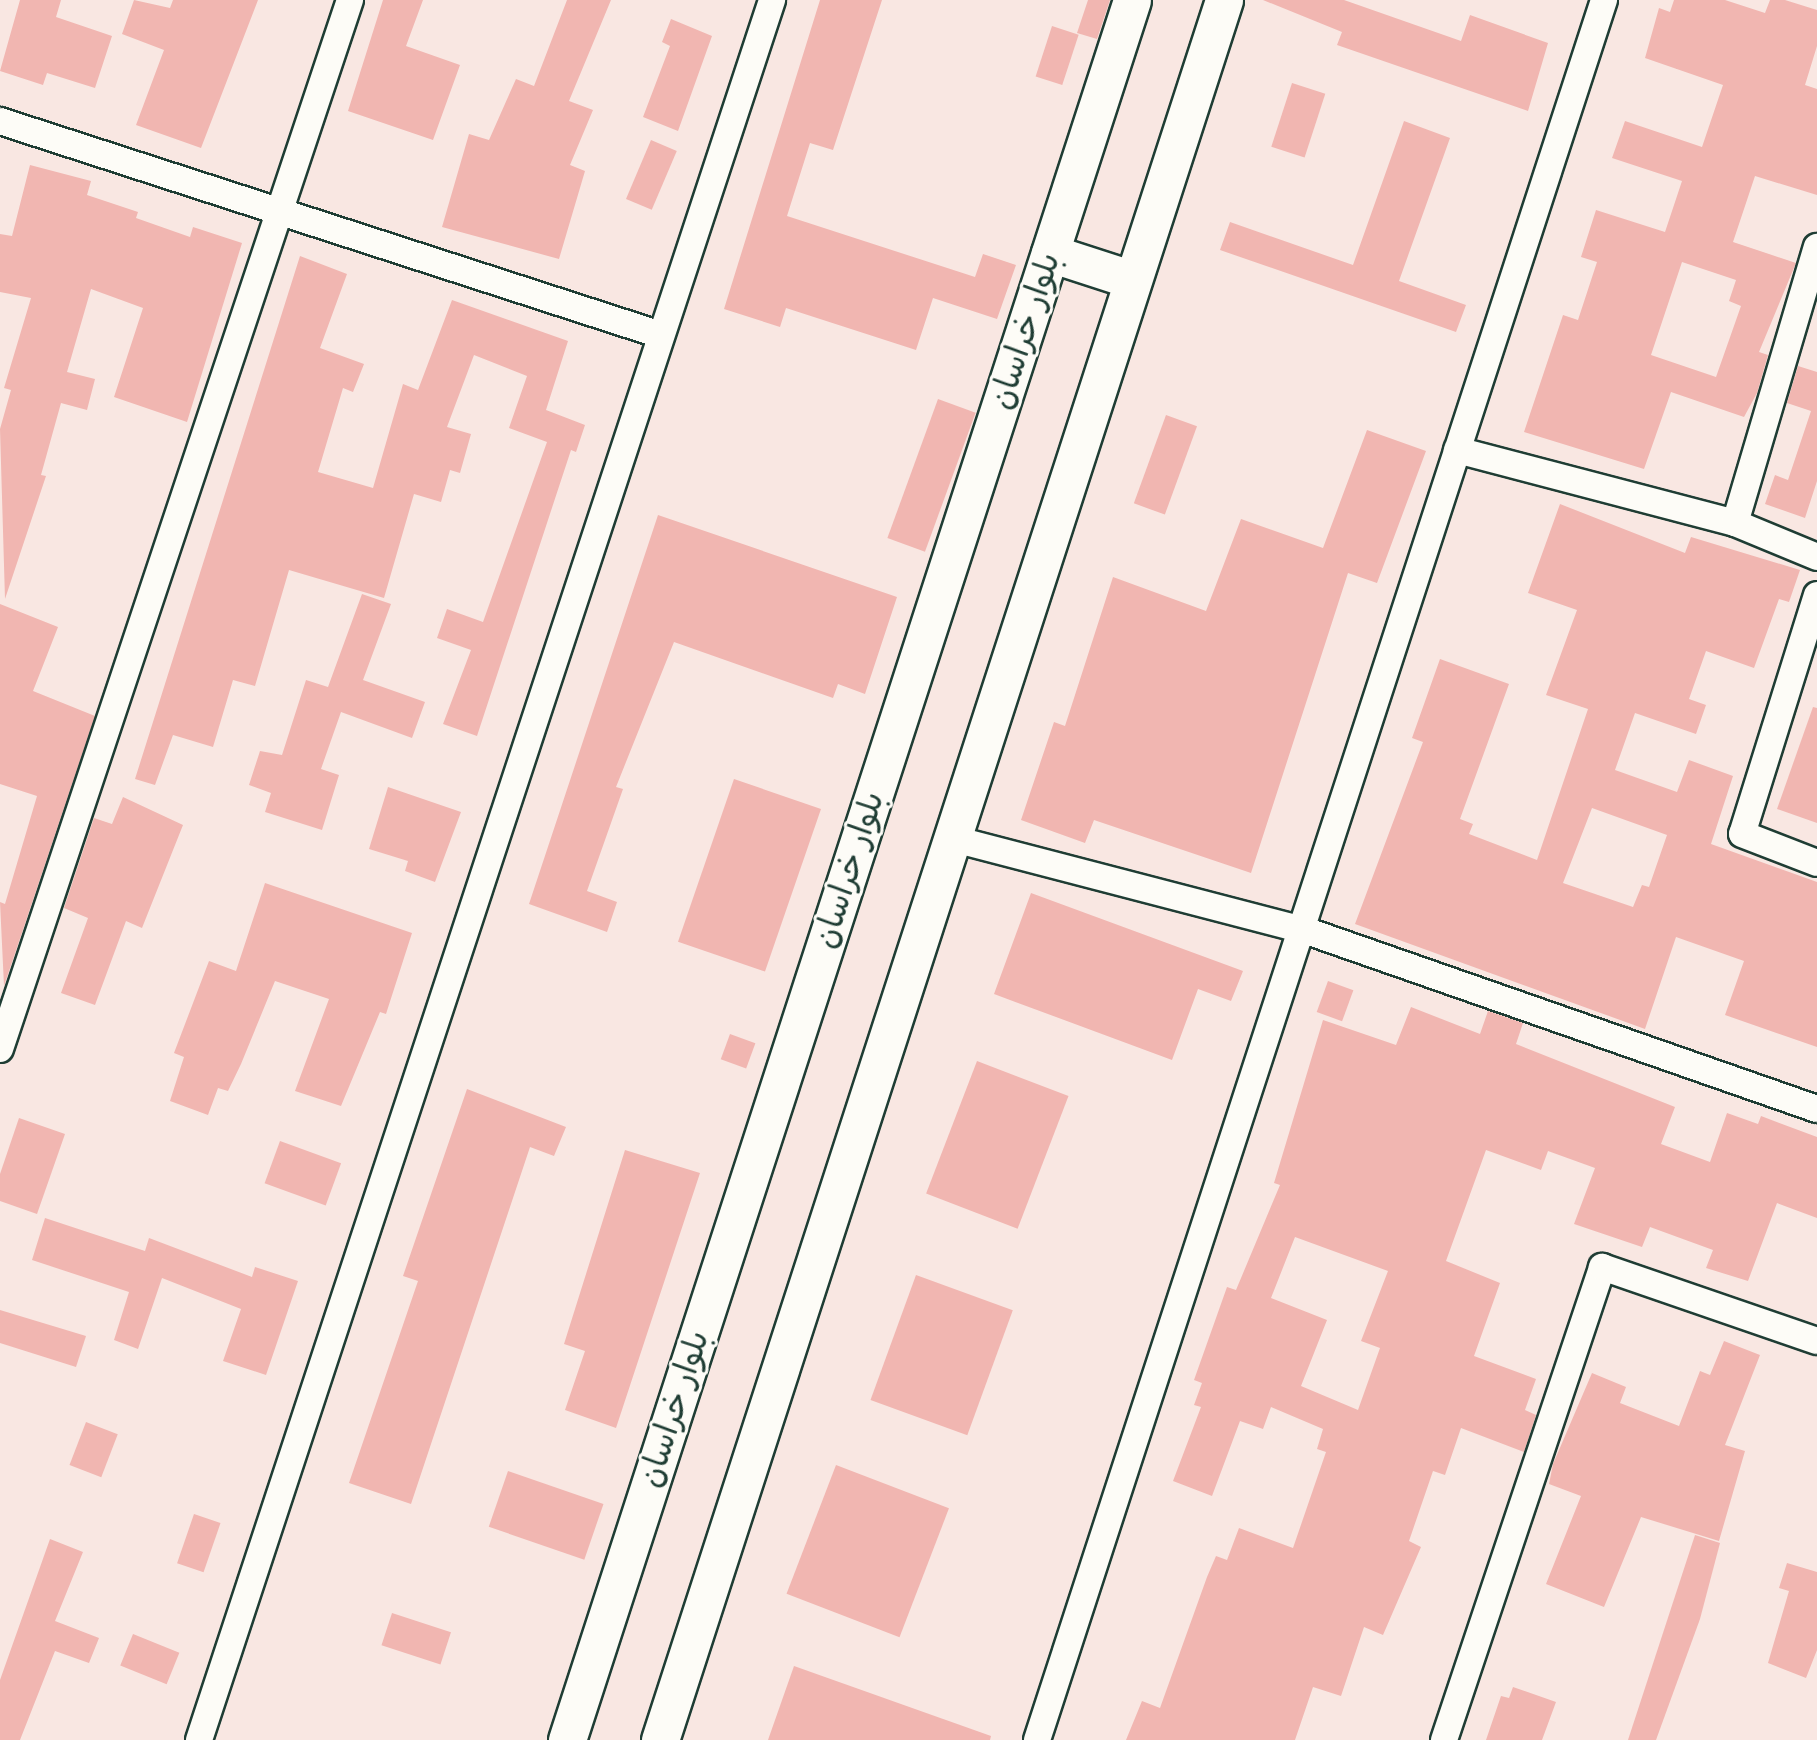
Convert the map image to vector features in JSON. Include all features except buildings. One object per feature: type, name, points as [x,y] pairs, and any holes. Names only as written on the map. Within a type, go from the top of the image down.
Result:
[{"type":"main road","name":"بلوار خراسان","points":[[567,1740],[1132,0]]},
{"type":"main road","points":[[660,1740],[950,838],[1224,0]]},
{"type":"main road","points":[[1050,253],[1133,280]]},
{"type":"street","points":[[0,1049],[277,212],[350,0]]},
{"type":"street","points":[[199,1740],[772,0]]},
{"type":"street","points":[[1037,1740],[1304,930],[1604,0]]},
{"type":"street","points":[[0,121],[661,335]]},
{"type":"street","points":[[1735,523],[1817,247]]},
{"type":"street","points":[[1457,450],[1735,523],[1817,557]]},
{"type":"street","points":[[1817,595],[1742,834],[1817,863]]},
{"type":"street","points":[[950,838],[1304,930],[1817,1110]]},
{"type":"street","points":[[1444,1740],[1602,1267],[1817,1341]]}]
